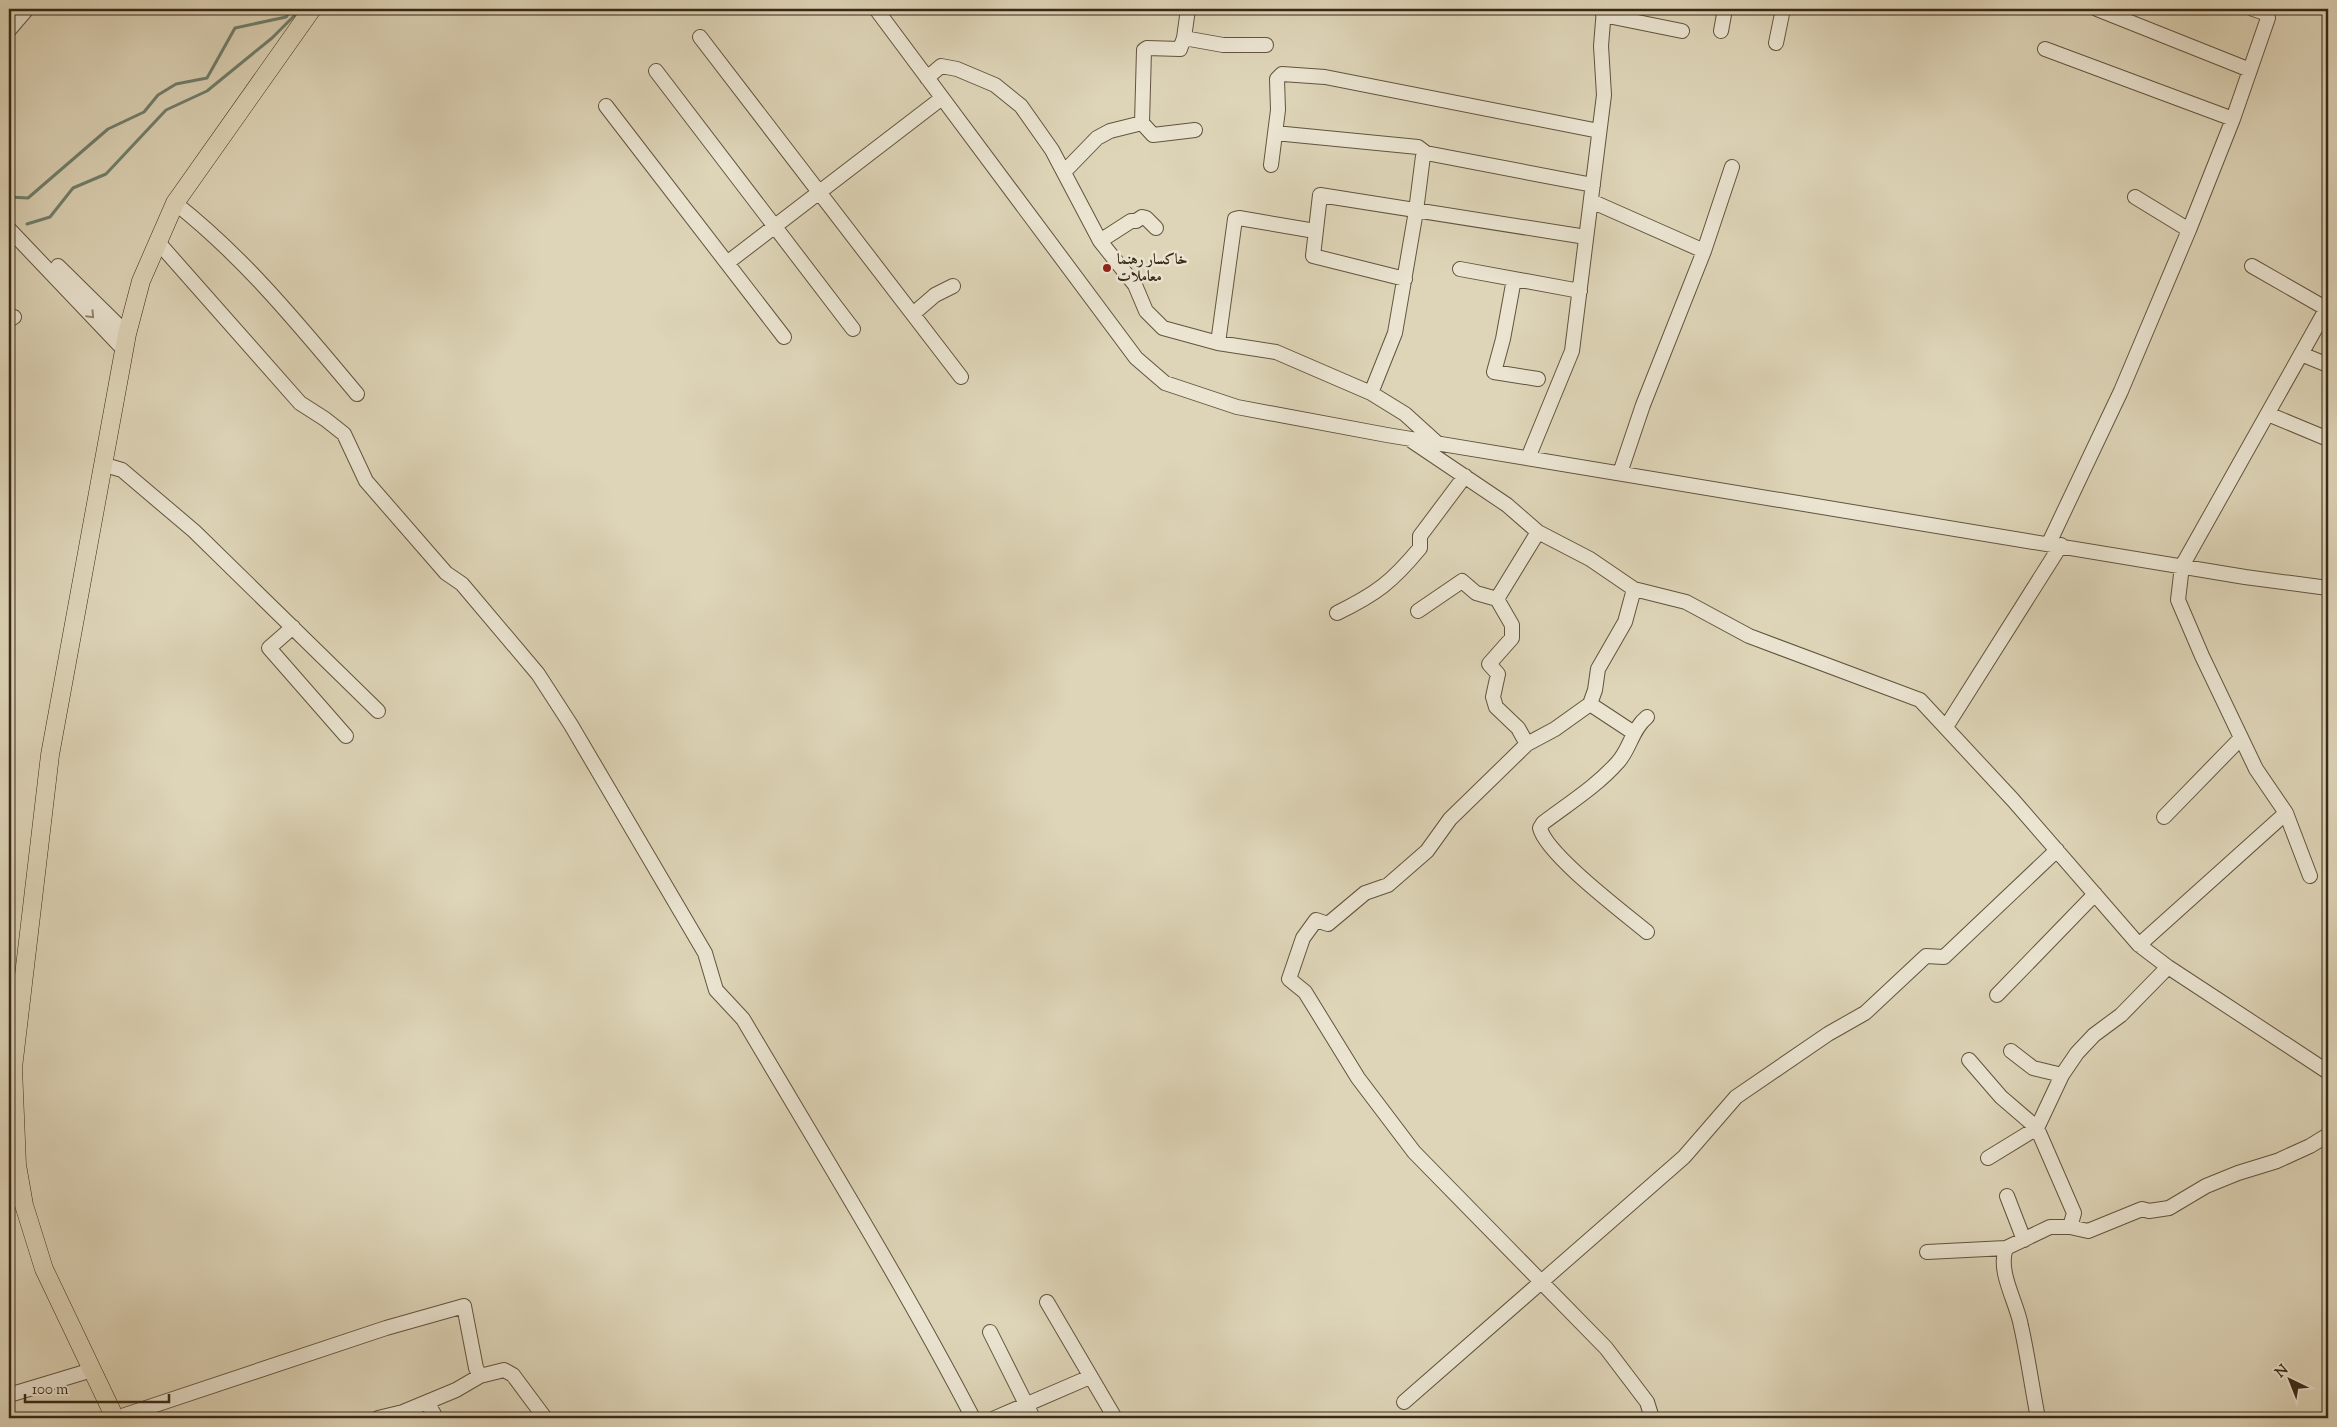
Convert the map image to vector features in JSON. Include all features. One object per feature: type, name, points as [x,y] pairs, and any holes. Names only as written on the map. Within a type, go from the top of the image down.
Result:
[{"type":"main road","points":[[115,1418],[44,1269],[24,1206],[17,1165],[13,1068],[16,986],[50,755],[126,343],[141,280],[175,203],[312,9]]},
{"type":"street","points":[[9,30],[27,9]]},
{"type":"street","points":[[876,9],[1136,358],[1165,383],[1237,407],[1409,439],[2182,566],[2328,588]]},
{"type":"street","points":[[1188,9],[1184,38],[1178,50],[1147,48],[1144,50],[1142,123],[1151,134],[1195,130]]},
{"type":"street","points":[[1721,31],[1725,9]]},
{"type":"street","points":[[1776,43],[1783,9]]},
{"type":"street","points":[[2097,9],[2250,70]]},
{"type":"street","points":[[1946,727],[2055,544],[2121,391],[2189,230],[2233,119],[2268,18],[2265,13],[2253,9]]},
{"type":"street","points":[[1528,458],[1572,351],[1604,95],[1603,12],[1682,30]]},
{"type":"street","points":[[700,37],[961,377]]},
{"type":"street","points":[[1184,38],[1223,46],[1266,45]]},
{"type":"street","points":[[2045,49],[2233,119]]},
{"type":"street","points":[[927,78],[941,66],[957,69],[995,85],[1021,106],[1052,150],[1100,241],[1135,285],[1146,311],[1164,328],[1218,343],[1276,352],[1371,393],[1404,414],[1437,443]]},
{"type":"street","points":[[656,71],[853,328]]},
{"type":"street","points":[[1271,166],[1278,79],[1282,74],[1325,77],[1599,131]]},
{"type":"street","points":[[727,263],[942,98]]},
{"type":"street","points":[[606,106],[784,337]]},
{"type":"street","points":[[1064,172],[1097,138],[1110,131],[1142,123]]},
{"type":"street","points":[[1275,133],[1418,147],[1426,153],[1593,186]]},
{"type":"street","points":[[1371,393],[1395,333],[1416,211],[1423,156],[1426,153]]},
{"type":"street","points":[[1620,473],[1643,405],[1704,251],[1732,167]]},
{"type":"street","points":[[1405,279],[1313,256],[1319,197],[1323,194],[1416,211],[1586,237]]},
{"type":"street","points":[[2135,197],[2189,230]]},
{"type":"street","points":[[1591,201],[1704,251]]},
{"type":"street","points":[[175,203],[207,228],[265,286],[357,394]]},
{"type":"street","points":[[1100,241],[1131,221],[1136,221],[1142,217],[1146,218],[1156,228]]},
{"type":"street","points":[[1218,343],[1235,219],[1239,218],[1315,231]]},
{"type":"street","points":[[9,220],[126,343]]},
{"type":"street","points":[[9,229],[126,343]]},
{"type":"street","points":[[157,241],[300,404],[325,418],[344,434],[366,481],[446,573],[462,584],[538,674],[611,790],[704,953],[716,990],[744,1020],[940,1355],[973,1418]]},
{"type":"street","points":[[2252,266],[2328,308],[2182,566],[2178,600],[2202,656],[2256,769],[2286,812],[2310,876]]},
{"type":"street","points":[[1460,269],[1580,291]]},
{"type":"street","points":[[1514,279],[1503,339],[1494,372],[1538,379]]},
{"type":"street","points":[[913,314],[935,295],[953,286]]},
{"type":"street","points":[[2302,354],[2328,364]]},
{"type":"street","points":[[2268,414],[2328,438]]},
{"type":"street","points":[[1409,439],[1507,505],[1538,532],[1590,559],[1634,589],[1686,602],[1749,636],[1920,700],[2057,850],[2139,945],[2168,967],[2328,1072]]},
{"type":"street","points":[[105,465],[122,470],[194,531],[378,711]]},
{"type":"street","points":[[1337,613],[1372,596],[1402,569],[1420,548],[1420,536],[1465,476]]},
{"type":"street","points":[[1497,599],[1538,532]]},
{"type":"street","points":[[1418,611],[1462,581],[1476,593],[1497,599],[1512,625],[1512,638],[1488,664],[1498,674],[1493,697],[1496,707],[1518,728],[1526,744]]},
{"type":"street","points":[[1634,589],[1626,622],[1598,669],[1595,690],[1590,704],[1555,729],[1526,744],[1450,819],[1427,851],[1388,885],[1365,893],[1328,924],[1316,920],[1303,938],[1289,979],[1305,992],[1358,1078],[1414,1152],[1606,1348],[1647,1402],[1652,1418]]},
{"type":"street","points":[[293,627],[269,648],[346,736]]},
{"type":"street","points":[[1590,704],[1634,733]]},
{"type":"street","points":[[1646,932],[1558,855],[1542,834],[1540,828],[1543,823],[1598,782],[1620,761],[1634,733],[1647,717]]},
{"type":"street","points":[[2164,817],[2242,738]]},
{"type":"street","points":[[2139,945],[2286,812]]},
{"type":"street","points":[[1404,1402],[1684,1157],[1736,1097],[1828,1034],[1865,1013],[1926,956],[1944,957],[2057,850]]},
{"type":"street","points":[[1997,995],[2095,894]]},
{"type":"street","points":[[1988,1158],[2037,1128],[2062,1075],[2077,1053],[2094,1035],[2121,1015],[2168,967]]},
{"type":"street","points":[[2011,1051],[2033,1068],[2062,1075]]},
{"type":"street","points":[[1969,1060],[2001,1097],[2037,1128],[2074,1213],[2070,1227]]},
{"type":"street","points":[[1927,1252],[2006,1248],[2050,1227],[2070,1227],[2088,1232],[2142,1209],[2149,1211],[2168,1208],[2206,1186],[2238,1172],[2277,1161],[2328,1135]]},
{"type":"street","points":[[2006,1196],[2024,1240]]},
{"type":"street","points":[[2006,1248],[2002,1257],[2021,1324],[2038,1418]]},
{"type":"street","points":[[1047,1302],[1115,1418]]},
{"type":"street","points":[[115,1418],[386,1328],[464,1306],[476,1368],[480,1376]]},
{"type":"street","points":[[990,1332],[1033,1418]]},
{"type":"street","points":[[9,1395],[92,1370]]},
{"type":"street","points":[[378,1418],[428,1402],[456,1390],[480,1376],[504,1370],[513,1375],[544,1418]]},
{"type":"street","points":[[995,1418],[1090,1377]]},
{"type":"street","points":[[428,1402],[436,1418]]},
{"type":"waterway","points":[[9,197],[28,198],[108,129],[144,112],[158,95],[176,84],[207,78],[235,28],[286,17],[292,9]]},
{"type":"waterway","points":[[27,224],[50,217],[73,188],[106,174],[166,110],[207,91],[272,38],[301,9]]},
{"type":"place","name":"خاکسار رهنما معاملات","points":[[1107,268]]}]
